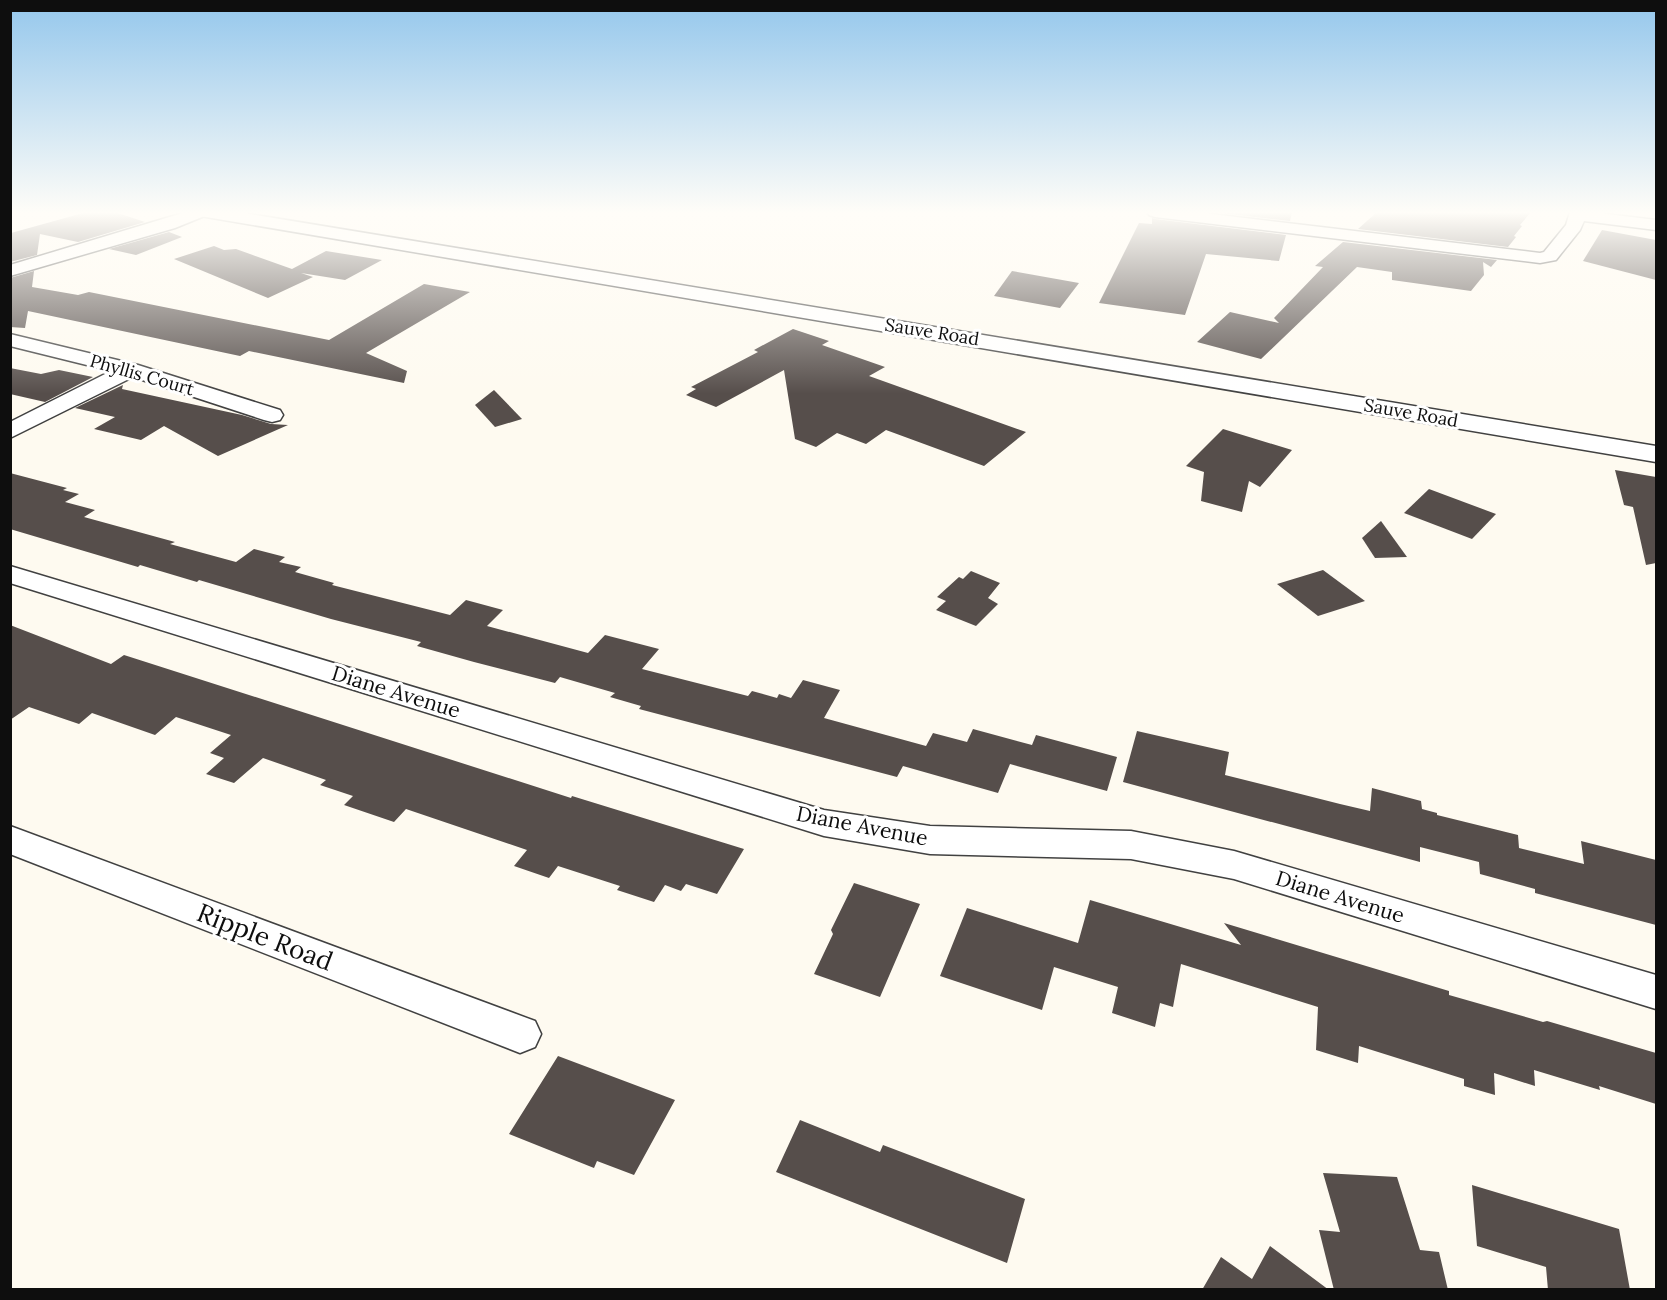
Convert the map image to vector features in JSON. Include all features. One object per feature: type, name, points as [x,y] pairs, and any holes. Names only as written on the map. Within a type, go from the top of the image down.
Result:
[{"type":"street","name":"Sauve Road","points":[[573,273],[1656,454]]},
{"type":"street","name":"Phyllis Court","points":[[10,340],[131,369],[272,415]]},
{"type":"street","points":[[10,431],[131,369]]},
{"type":"street","name":"Diane Avenue","points":[[10,574],[824,823],[930,840],[1131,844],[1234,865],[1656,992]]},
{"type":"street","name":"Ripple Road","points":[[10,839],[520,1034]]},
{"type":"building","points":[[34,273],[32,287],[78,295],[89,292],[329,340],[424,284],[470,292],[366,353],[407,371],[404,383],[249,351],[240,356],[28,311],[25,328],[10,327],[10,278]]},
{"type":"building","points":[[207,273],[359,273],[345,280],[301,273],[313,277],[268,298]]},
{"type":"building","points":[[1011,273],[1079,283],[1060,308],[994,296]]},
{"type":"building","points":[[1114,273],[1200,273],[1185,315],[1099,303]]},
{"type":"building","points":[[1318,273],[1351,273],[1261,359],[1197,342],[1230,312],[1279,323],[1274,318]]},
{"type":"building","points":[[1392,273],[1484,273],[1484,275],[1471,291],[1392,280]]},
{"type":"building","points":[[1628,273],[1656,273],[1656,280]]},
{"type":"building","points":[[793,329],[829,341],[822,345],[885,367],[869,376],[1026,432],[984,466],[886,430],[866,444],[837,433],[816,447],[795,439],[784,370],[716,407],[686,395],[696,389],[691,387],[758,352],[754,350]]},
{"type":"building","points":[[10,368],[41,374],[59,370],[93,377],[45,402],[10,394]]},
{"type":"building","points":[[123,385],[122,389],[242,415],[271,424],[288,425],[218,456],[164,426],[141,440],[94,429],[115,417],[75,408]]},
{"type":"building","points":[[494,390],[522,419],[495,427],[475,405]]},
{"type":"building","points":[[1223,429],[1292,450],[1260,487],[1249,481],[1242,512],[1201,501],[1204,472],[1186,466]]},
{"type":"building","points":[[1615,470],[1656,477],[1656,563],[1646,565],[1633,507],[1624,505]]},
{"type":"building","points":[[10,473],[67,488],[63,490],[79,494],[65,502],[95,510],[84,517],[175,542],[170,544],[236,562],[254,549],[285,557],[279,562],[301,567],[295,572],[334,583],[332,585],[450,615],[466,600],[503,610],[487,626],[588,653],[605,635],[659,649],[642,669],[748,696],[752,691],[777,698],[779,694],[791,698],[803,680],[840,690],[824,718],[926,746],[933,733],[967,742],[973,729],[1032,745],[1036,735],[1117,757],[1107,791],[1010,764],[998,793],[903,766],[897,777],[639,709],[641,706],[610,697],[615,693],[560,677],[555,683],[474,662],[417,646],[421,642],[331,619],[199,580],[197,582],[140,565],[138,567],[10,529]]},
{"type":"building","points":[[1429,489],[1496,514],[1472,539],[1404,513]]},
{"type":"building","points":[[1381,521],[1407,557],[1375,558],[1362,538]]},
{"type":"building","points":[[1323,570],[1365,601],[1318,616],[1277,584]]},
{"type":"building","points":[[971,571],[1000,583],[988,598],[998,604],[976,626],[936,610],[946,601],[937,597],[959,577],[963,579]]},
{"type":"building","points":[[10,625],[111,664],[124,655],[571,798],[572,796],[744,849],[717,894],[686,884],[681,891],[665,885],[654,902],[617,890],[620,886],[558,866],[549,878],[514,866],[527,850],[406,809],[394,822],[344,805],[353,796],[320,785],[326,780],[263,758],[234,783],[206,774],[224,758],[210,753],[231,735],[176,717],[155,735],[92,713],[79,724],[29,707],[10,720]]},
{"type":"building","points":[[1137,731],[1229,752],[1225,775],[1340,804],[1370,811],[1372,788],[1421,801],[1422,809],[1437,813],[1437,815],[1518,835],[1519,848],[1584,864],[1581,841],[1656,860],[1656,925],[1535,893],[1535,889],[1480,874],[1479,862],[1420,847],[1420,862],[1123,782]]},
{"type":"building","points":[[854,883],[920,904],[880,997],[814,974],[833,934],[831,930]]},
{"type":"building","points":[[1090,900],[1241,945],[1224,923],[1449,991],[1449,995],[1656,1053],[1656,1104],[1599,1086],[1600,1090],[1534,1070],[1535,1086],[1494,1073],[1495,1095],[1464,1086],[1464,1079],[1359,1046],[1358,1063],[1316,1050],[1318,1007],[1181,964],[1173,1007],[1160,1003],[1155,1027],[1112,1013],[1118,987],[1054,967],[1042,1010],[940,976],[967,908],[1078,943]]},
{"type":"building","points":[[558,1056],[675,1100],[634,1175],[597,1161],[594,1168],[509,1134]]},
{"type":"building","points":[[800,1120],[880,1152],[883,1145],[1025,1199],[1007,1263],[776,1172]]},
{"type":"building","points":[[1323,1173],[1397,1177],[1420,1250],[1439,1252],[1448,1290],[1334,1290],[1319,1230],[1340,1232]]},
{"type":"building","points":[[1472,1185],[1619,1229],[1630,1290],[1548,1290],[1546,1267],[1477,1246]]},
{"type":"building","points":[[1270,1246],[1329,1290],[1202,1290],[1221,1257],[1252,1279]]}]
